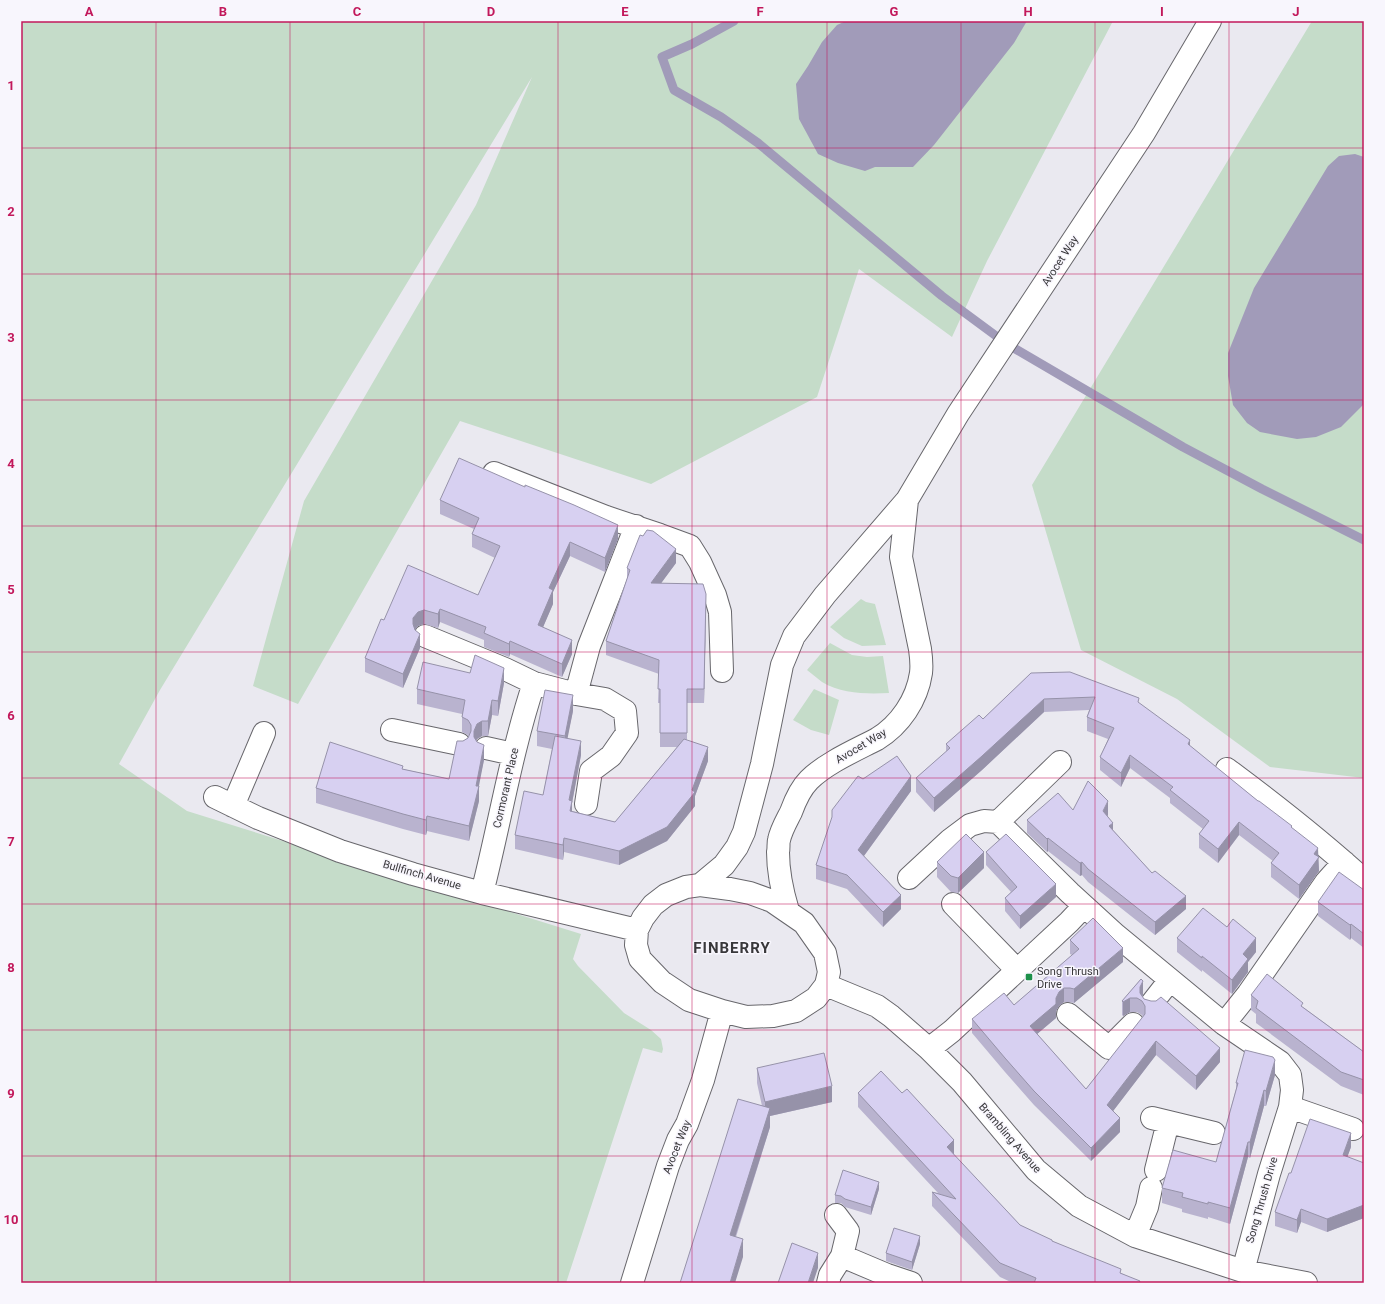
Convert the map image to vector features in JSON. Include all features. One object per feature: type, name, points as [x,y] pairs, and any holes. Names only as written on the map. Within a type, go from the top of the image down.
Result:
[{"type":"street","name":"Avocet Way","points":[[700,885],[724,865],[737,847],[744,832],[762,764],[782,665],[794,636],[825,594],[907,500],[958,414],[1144,133],[1210,21]]},
{"type":"street","points":[[494,472],[606,517],[636,526],[690,546],[700,562],[715,595],[720,612],[722,671]]},
{"type":"street","name":"Avocet Way","points":[[788,911],[778,871],[779,839],[799,796],[809,780],[822,770],[849,753],[878,738],[893,726],[905,713],[913,700],[917,689],[921,673],[920,649],[901,557],[907,500]]},
{"type":"street","points":[[576,694],[589,646],[636,526]]},
{"type":"street","points":[[425,636],[534,683],[576,694],[605,699],[625,711],[627,733],[611,756],[592,770],[586,804]]},
{"type":"street","name":"Cormorant Place","points":[[482,893],[513,754],[534,683]]},
{"type":"street","points":[[392,730],[459,744]]},
{"type":"street","name":"Bullfinch Avenue","points":[[264,732],[224,802],[258,818],[340,851],[413,874],[482,893],[636,930]]},
{"type":"street","points":[[486,748],[513,754]]},
{"type":"street","points":[[908,878],[950,840],[970,825],[984,821],[998,822],[1060,762]]},
{"type":"street","points":[[1227,769],[1267,799],[1364,880]]},
{"type":"street","name":"Song Thrush Drive","points":[[998,822],[1116,935],[1224,1024],[1280,1062],[1290,1075],[1292,1090],[1290,1107],[1257,1217],[1243,1271]]},
{"type":"street","points":[[1224,1024],[1248,994],[1326,882],[1344,862]]},
{"type":"street","points":[[700,885],[750,893],[772,901],[804,923],[825,953],[829,972],[826,985],[816,998],[796,1011],[773,1016],[746,1017],[689,1000],[662,982],[640,959],[636,945],[636,930],[653,905],[666,896],[686,887],[700,885]]},
{"type":"street","points":[[953,904],[1017,970]]},
{"type":"street","points":[[929,1049],[952,1031],[1084,906]]},
{"type":"street","points":[[1152,1003],[1170,980]]},
{"type":"street","name":"Brambling Avenue","points":[[826,985],[877,1006],[891,1016],[929,1049],[962,1082],[1036,1170],[1079,1206],[1135,1236],[1243,1271],[1306,1283]]},
{"type":"street","name":"Avocet Way","points":[[632,1283],[668,1166],[678,1140],[687,1124],[703,1080],[722,1011]]},
{"type":"street","points":[[1068,1014],[1109,1048],[1133,1024]]},
{"type":"street","points":[[1290,1107],[1353,1129]]},
{"type":"street","points":[[1135,1236],[1147,1207],[1154,1179],[1160,1120],[1214,1133]]},
{"type":"street","points":[[828,1283],[830,1275],[842,1256],[848,1231],[836,1215]]},
{"type":"street","points":[[842,1256],[887,1275],[911,1283]]},
{"type":"green space","points":[[21,21],[1113,21],[987,261],[952,337],[859,269],[817,397],[651,484],[460,421],[298,704],[253,686],[304,501],[476,205],[532,77],[160,690],[119,764],[187,811],[581,934],[573,959],[624,1013],[651,1030],[661,1039],[663,1049],[662,1053],[643,1048],[566,1283],[21,1283]]},
{"type":"green space","points":[[1312,21],[1364,21],[1364,778],[1270,767],[1177,699],[1081,650],[1032,485]]},
{"type":"green space","points":[[861,599],[875,604],[886,645],[862,646],[844,638],[830,627]]},
{"type":"green space","points":[[830,643],[852,655],[867,657],[883,656],[889,693],[863,693],[838,689],[822,682],[807,670]]},
{"type":"green space","points":[[814,689],[839,700],[829,735],[811,730],[793,720]]},
{"type":"shaded area","points":[[846,21],[1027,21],[1014,43],[934,145],[913,167],[875,167],[865,171],[838,163],[818,154],[799,119],[796,84],[822,42],[837,25]]},
{"type":"shaded area","points":[[1355,154],[1364,157],[1364,404],[1341,427],[1316,437],[1297,439],[1260,432],[1247,423],[1233,405],[1228,376],[1228,353],[1254,288],[1328,166],[1339,156]]},
{"type":"building","points":[[459,458],[525,487],[525,485],[574,505],[618,525],[605,558],[570,542],[549,588],[553,590],[538,625],[572,640],[562,664],[510,641],[509,644],[484,633],[486,627],[440,609],[438,614],[424,610],[418,612],[413,618],[415,630],[420,634],[403,674],[365,658],[381,619],[384,620],[408,565],[478,595],[500,546],[472,534],[479,518],[440,500]]},
{"type":"building","points":[[647,530],[653,531],[676,549],[651,583],[703,584],[706,594],[704,689],[687,689],[687,733],[660,733],[660,689],[658,689],[659,660],[606,641],[630,570],[627,568],[640,535],[643,536]]},
{"type":"building","points":[[475,655],[504,668],[498,701],[492,700],[488,721],[482,721],[477,724],[474,731],[474,737],[477,742],[484,745],[476,786],[479,786],[469,826],[427,816],[426,820],[316,788],[330,742],[403,766],[402,769],[449,779],[457,741],[463,741],[468,738],[471,731],[471,725],[468,720],[462,717],[465,700],[417,689],[423,662],[470,673]]},
{"type":"building","points":[[1070,672],[1139,698],[1138,702],[1190,740],[1188,744],[1318,848],[1314,854],[1319,857],[1299,885],[1271,863],[1279,853],[1239,822],[1218,849],[1199,834],[1209,821],[1170,790],[1173,787],[1130,755],[1121,773],[1100,757],[1114,728],[1087,717],[1095,697],[1044,699],[934,798],[916,778],[950,748],[946,744],[979,715],[983,719],[1031,673]]},
{"type":"building","points":[[545,690],[573,695],[565,736],[537,731]]},
{"type":"building","points":[[555,736],[581,741],[569,800],[572,801],[570,811],[615,822],[684,739],[708,747],[692,790],[695,792],[667,827],[619,851],[564,838],[563,845],[515,835],[524,791],[543,795]]},
{"type":"building","points":[[897,756],[911,776],[858,850],[901,895],[883,912],[847,875],[816,865],[832,817],[832,810],[858,776],[863,779]]},
{"type":"building","points":[[1088,781],[1108,801],[1103,811],[1113,823],[1109,826],[1152,873],[1155,871],[1186,896],[1155,922],[1088,869],[1082,862],[1080,863],[1048,838],[1047,839],[1027,820],[1058,793],[1073,810]]},
{"type":"building","points":[[966,834],[984,852],[958,878],[951,876],[937,862]]},
{"type":"building","points":[[1006,834],[1056,884],[1020,916],[1005,898],[1017,887],[986,852]]},
{"type":"building","points":[[1339,872],[1364,890],[1364,934],[1318,902]]},
{"type":"building","points":[[1203,908],[1227,927],[1233,919],[1256,938],[1243,954],[1248,959],[1232,980],[1177,938]]},
{"type":"building","points":[[1093,918],[1123,948],[1074,989],[1064,988],[1059,992],[1056,998],[1056,1004],[1030,1026],[1086,1089],[1145,1014],[1145,1006],[1142,1001],[1137,998],[1130,998],[1123,1002],[1122,1001],[1141,979],[1143,981],[1140,987],[1140,993],[1144,999],[1156,1001],[1161,997],[1220,1048],[1196,1076],[1156,1041],[1107,1105],[1120,1118],[1091,1148],[1034,1091],[972,1019],[1004,993],[1014,1005],[1079,949],[1070,940]]},
{"type":"building","points":[[1267,974],[1303,1003],[1301,1006],[1364,1052],[1364,1080],[1341,1072],[1256,1008],[1258,1001],[1251,995]]},
{"type":"building","points":[[1245,1050],[1273,1057],[1275,1060],[1266,1091],[1264,1090],[1250,1142],[1248,1142],[1230,1208],[1182,1197],[1183,1193],[1162,1188],[1173,1150],[1216,1162],[1238,1083],[1236,1083]]},
{"type":"building","points":[[824,1053],[832,1086],[765,1102],[757,1068]]},
{"type":"building","points":[[881,1071],[902,1093],[907,1089],[954,1140],[947,1147],[1020,1225],[1052,1241],[1121,1269],[1120,1273],[1140,1281],[1139,1283],[1034,1283],[1036,1278],[1000,1263],[932,1192],[956,1199],[858,1093]]},
{"type":"building","points":[[738,1099],[770,1108],[730,1235],[743,1239],[730,1283],[680,1283]]},
{"type":"building","points":[[1310,1119],[1351,1133],[1343,1155],[1364,1163],[1364,1205],[1327,1219],[1301,1209],[1297,1220],[1275,1212],[1289,1173],[1291,1173]]},
{"type":"building","points":[[843,1170],[879,1182],[871,1207],[835,1195]]},
{"type":"building","points":[[894,1228],[920,1236],[912,1262],[886,1253]]},
{"type":"building","points":[[792,1243],[818,1253],[808,1283],[778,1283]]},
{"type":"waterway","points":[[734,21],[692,44],[662,57],[674,90],[721,117],[758,143],[942,296],[1007,344],[1183,447],[1262,489],[1364,540]]},
{"type":"place","name":"Song Thrush Drive","points":[[1029,977]]},
{"type":"district","name":"FINBERRY","points":[[732,948]]}]
